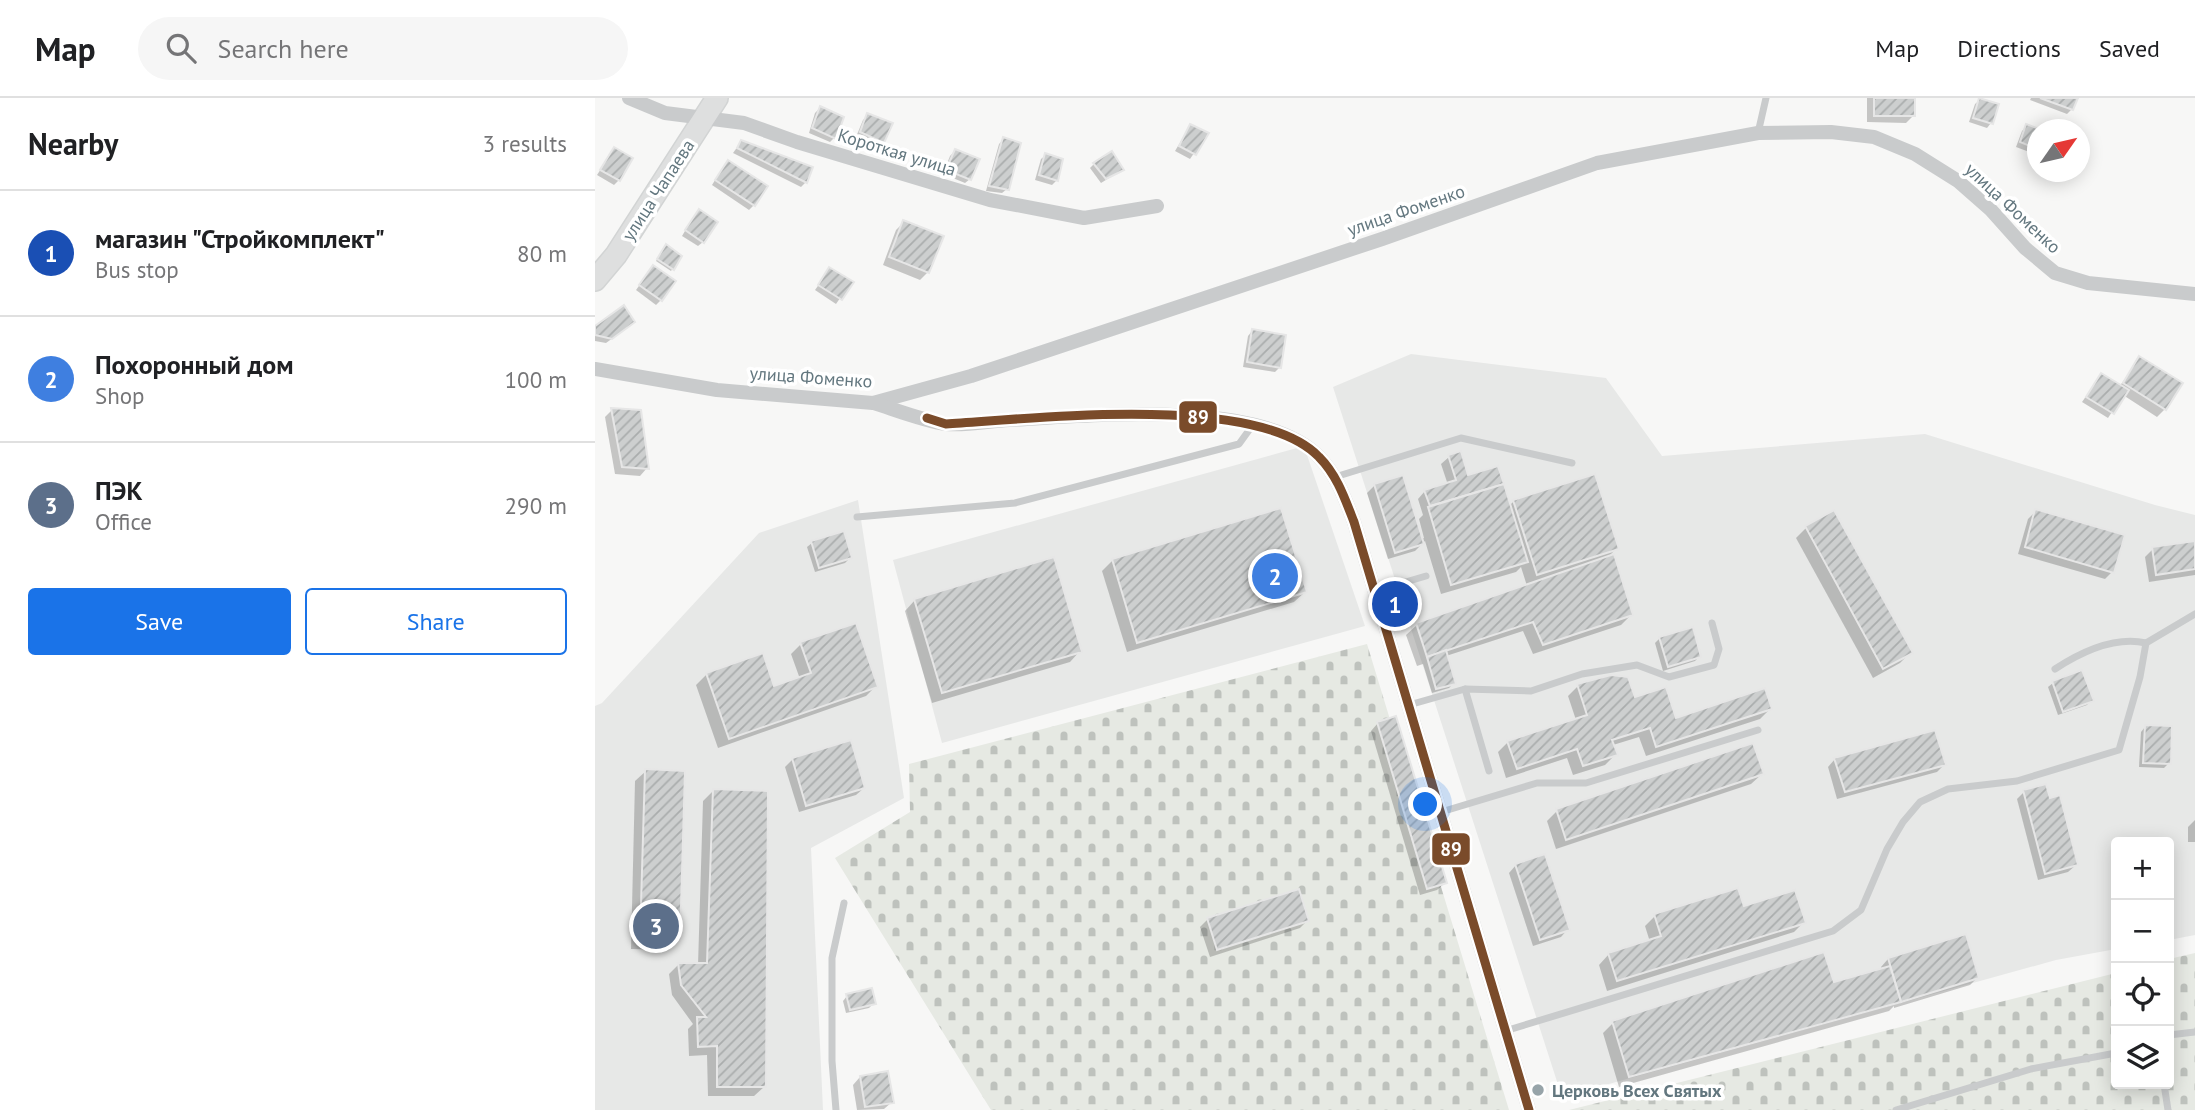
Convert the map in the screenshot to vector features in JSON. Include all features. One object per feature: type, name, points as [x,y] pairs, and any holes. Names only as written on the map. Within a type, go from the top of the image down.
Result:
[{"type":"main road","name":"улица Чапаева","points":[[595,280],[615,255],[717,98]]},
{"type":"street","name":"Короткая улица","points":[[629,98],[665,113],[744,123],[797,142],[990,200],[1084,218],[1157,206]]},
{"type":"street","name":"улица Фоменко","points":[[595,369],[717,390],[873,403],[971,376],[1383,240],[1597,163],[1758,133],[1831,132],[1874,137],[1915,154],[1958,181],[1991,210],[2025,248],[2055,273],[2088,283],[2195,294]]},
{"type":"street","points":[[873,403],[946,424],[1136,413],[1203,417],[1252,425],[1295,439],[1319,456],[1334,477],[1354,522],[1529,1110]]},
{"type":"lane","points":[[1758,133],[1766,98]]},
{"type":"lane","points":[[857,517],[1015,503],[1239,444],[1252,425]]},
{"type":"lane","points":[[1334,477],[1461,438],[1571,463]]},
{"type":"lane","points":[[1374,591],[1426,576]]},
{"type":"lane","points":[[2055,669],[2076,655],[2097,647],[2134,640],[2146,643],[2195,614]]},
{"type":"lane","points":[[1408,705],[1465,689],[1531,691],[1582,674],[1637,665],[1669,677],[1714,665],[1719,649],[1712,623]]},
{"type":"lane","points":[[1505,1031],[1833,931],[1861,910],[1887,849],[1903,822],[1920,802],[1948,789],[2017,781],[2119,750],[2140,677],[2146,643]]},
{"type":"lane","points":[[1465,689],[1489,771]]},
{"type":"lane","points":[[1440,812],[1537,783],[1587,783],[1758,730]]},
{"type":"lane","points":[[836,1110],[832,1061],[832,958],[844,903]]},
{"type":"lane","points":[[2174,1034],[2195,1032]]},
{"type":"lane","points":[[1896,1110],[2031,1069],[2111,1054]]},
{"type":"lane","points":[[2165,1089],[2168,1110]]},
{"type":"shaded area","points":[[1411,354],[1606,378],[1662,456],[1925,434],[2195,515],[2195,935],[2174,939],[2174,837],[2111,837],[2111,950],[2056,960],[1562,1097],[1333,387]]},
{"type":"shaded area","points":[[1304,446],[1365,626],[942,743],[893,560]]},
{"type":"shaded area","points":[[858,500],[904,798],[811,848],[823,1110],[595,1110],[595,706],[602,703],[759,533]]},
{"type":"green space","points":[[1367,644],[1509,1110],[991,1110],[835,858],[910,812],[909,764]]},
{"type":"green space","points":[[2195,953],[2195,1110],[1569,1110],[2111,974],[2111,1089],[2174,1089],[2174,958]]},
{"type":"building","points":[[1874,98],[1915,98],[1915,116],[1874,116]]},
{"type":"building","points":[[1979,98],[1999,104],[1993,124],[1973,118]]},
{"type":"building","points":[[2040,98],[2078,98],[2073,110]]},
{"type":"building","points":[[820,106],[844,117],[836,139],[812,128]]},
{"type":"building","points":[[867,113],[893,123],[884,143],[860,132]]},
{"type":"building","points":[[1190,124],[1209,133],[1196,155],[1179,146]]},
{"type":"building","points":[[2026,124],[2027,145],[2020,142]]},
{"type":"building","points":[[1003,137],[1021,143],[1009,190],[989,186]]},
{"type":"building","points":[[741,140],[813,167],[807,183],[737,148]]},
{"type":"building","points":[[614,147],[633,158],[620,181],[600,170]]},
{"type":"building","points":[[955,149],[980,159],[971,180],[946,170]]},
{"type":"building","points":[[1112,151],[1124,170],[1106,179],[1093,163]]},
{"type":"building","points":[[1045,153],[1063,159],[1058,181],[1039,175]]},
{"type":"building","points":[[728,160],[768,186],[755,206],[715,180]]},
{"type":"building","points":[[699,209],[718,222],[704,243],[685,230]]},
{"type":"building","points":[[903,220],[944,236],[929,273],[889,257]]},
{"type":"building","points":[[666,244],[682,256],[674,270],[657,259]]},
{"type":"building","points":[[653,265],[676,281],[662,301],[639,285]]},
{"type":"building","points":[[829,267],[854,282],[842,300],[818,285]]},
{"type":"building","points":[[624,305],[635,322],[612,339],[595,335],[595,326]]},
{"type":"building","points":[[1252,329],[1286,335],[1281,368],[1247,362]]},
{"type":"building","points":[[2139,356],[2183,383],[2166,410],[2123,383]]},
{"type":"building","points":[[2101,373],[2129,390],[2114,414],[2086,397]]},
{"type":"building","points":[[611,408],[641,410],[649,469],[622,467]]},
{"type":"building","points":[[1461,451],[1468,475],[1498,466],[1504,484],[1430,506],[1424,490],[1456,480],[1448,455]]},
{"type":"building","points":[[1595,474],[1619,549],[1537,575],[1513,500]]},
{"type":"building","points":[[1403,475],[1424,544],[1395,553],[1374,484]]},
{"type":"building","points":[[1504,484],[1528,562],[1451,585],[1428,507]]},
{"type":"building","points":[[1281,508],[1307,592],[1137,643],[1112,559]]},
{"type":"building","points":[[2035,509],[2125,535],[2114,573],[2025,547]]},
{"type":"building","points":[[1834,510],[1913,653],[1883,669],[1805,526]]},
{"type":"building","points":[[844,531],[852,558],[819,568],[811,541]]},
{"type":"building","points":[[2195,541],[2195,569],[2156,575],[2152,547]]},
{"type":"building","points":[[1614,554],[1633,615],[1543,645],[1533,622],[1427,657],[1416,623]]},
{"type":"building","points":[[1054,557],[1082,652],[942,693],[914,599]]},
{"type":"building","points":[[856,623],[878,687],[729,739],[706,673],[763,653],[774,686],[811,673],[800,642]]},
{"type":"building","points":[[1693,627],[1701,657],[1668,667],[1659,637]]},
{"type":"building","points":[[1446,650],[1456,684],[1436,689],[1427,657]]},
{"type":"building","points":[[2082,670],[2094,701],[2063,712],[2052,681]]},
{"type":"building","points":[[1611,675],[1628,677],[1635,697],[1666,687],[1676,718],[1765,688],[1772,709],[1656,747],[1650,728],[1612,740],[1618,755],[1583,766],[1577,749],[1517,769],[1507,741],[1587,715],[1577,684]]},
{"type":"building","points":[[1396,716],[1447,883],[1427,889],[1377,722]]},
{"type":"building","points":[[2145,725],[2172,726],[2171,764],[2143,763]]},
{"type":"building","points":[[1935,730],[1946,765],[1845,792],[1834,758]]},
{"type":"building","points":[[851,740],[865,788],[806,806],[792,758]]},
{"type":"building","points":[[1753,743],[1764,774],[1566,840],[1556,809]]},
{"type":"building","points":[[645,769],[685,771],[680,941],[640,939]]},
{"type":"building","points":[[2046,784],[2050,798],[2060,795],[2078,865],[2045,874],[2023,790]]},
{"type":"building","points":[[713,789],[768,791],[766,1087],[717,1087],[717,1046],[698,1047],[697,1017],[706,1017],[681,985],[678,963],[707,963]]},
{"type":"building","points":[[1545,854],[1570,930],[1540,940],[1515,864]]},
{"type":"building","points":[[1738,888],[1744,906],[1795,890],[1806,923],[1617,981],[1608,953],[1661,936],[1654,914]]},
{"type":"building","points":[[1299,889],[1309,921],[1217,950],[1207,918]]},
{"type":"building","points":[[1966,934],[1979,978],[1901,1002],[1888,958]]},
{"type":"building","points":[[1824,952],[1834,982],[1890,966],[1901,1002],[1629,1077],[1612,1021]]},
{"type":"building","points":[[872,988],[876,1004],[850,1010],[846,994]]},
{"type":"building","points":[[888,1071],[894,1103],[865,1107],[860,1076]]},
{"type":"transit line","name":"89","points":[[927,418],[946,424],[1085,415],[1196,417],[1247,424],[1289,437],[1319,457],[1340,488],[1354,522],[1529,1110]]},
{"type":"place","name":"Похоронный дом","points":[[1275,576]]},
{"type":"place","name":"магазин \"Стройкомплект\"","points":[[1395,604]]},
{"type":"place","name":"ПЭК","points":[[656,926]]},
{"type":"place","name":"Церковь Всех Святых","points":[[1538,1090]]}]
